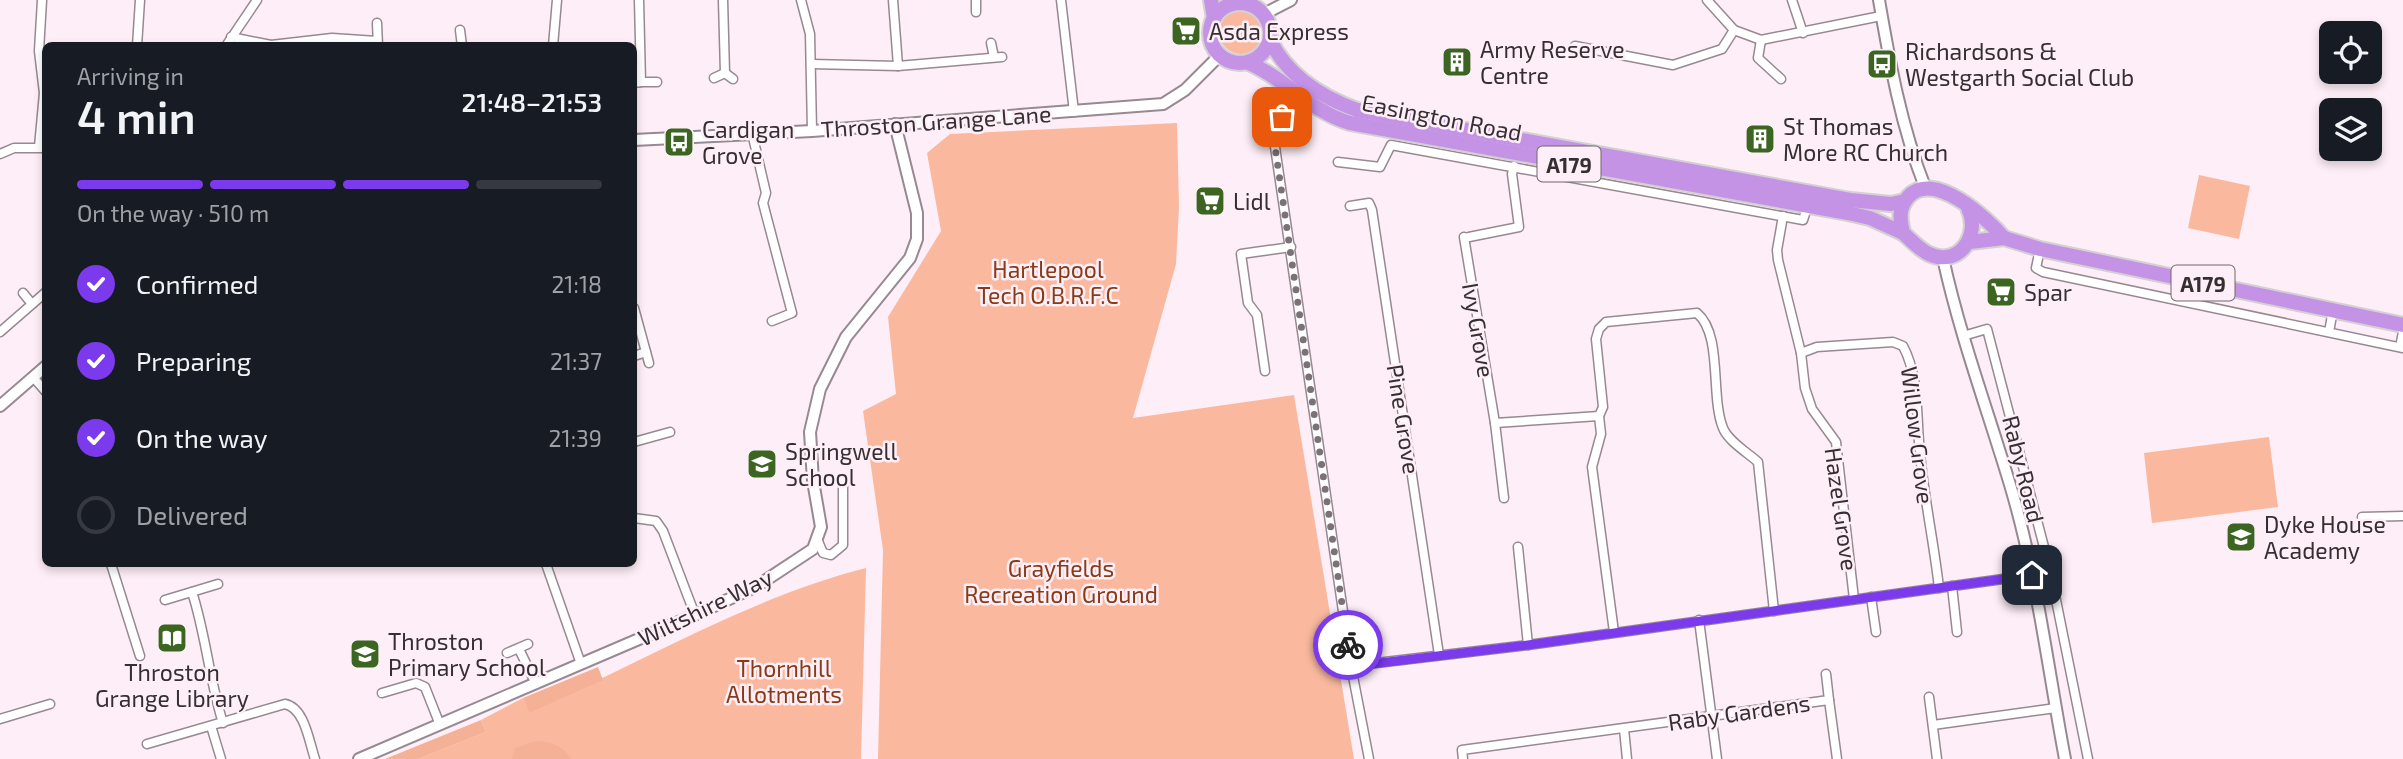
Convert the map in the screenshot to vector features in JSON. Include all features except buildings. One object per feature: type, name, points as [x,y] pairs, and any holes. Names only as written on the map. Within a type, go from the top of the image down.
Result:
[{"type":"highway","points":[[1211,0],[1214,18],[1210,42],[1219,56]]},
{"type":"highway","points":[[1214,18],[1238,1],[1257,8],[1264,14]]},
{"type":"highway","name":"Easington Road","points":[[1264,14],[1270,40],[1281,62],[1334,101],[1399,132],[1494,134],[1809,199],[1870,218],[1903,233]]},
{"type":"highway","points":[[1248,63],[1258,58],[1270,40]]},
{"type":"highway","name":"Easington Road","points":[[1219,56],[1228,62],[1248,63],[1267,71],[1298,96],[1337,119],[1491,150],[1809,199],[1891,204],[1905,201]]},
{"type":"highway","points":[[1491,150],[1494,134]]},
{"type":"highway","points":[[1903,233],[1901,209],[1912,193],[1925,187]]},
{"type":"highway","name":"A179","points":[[1925,187],[1946,190],[2004,238],[2040,249],[2403,325]]},
{"type":"highway","points":[[1968,208],[1973,228],[1970,242]]},
{"type":"highway","name":"A179","points":[[1903,233],[1927,254],[1943,258],[1958,253],[1970,242],[2004,238]]},
{"type":"street","points":[[42,76],[39,51],[43,0]]},
{"type":"street","points":[[137,42],[141,0]]},
{"type":"street","points":[[228,42],[257,0]]},
{"type":"street","points":[[554,42],[557,0]]},
{"type":"street","points":[[639,0],[637,83],[657,82]]},
{"type":"street","points":[[723,0],[725,73]]},
{"type":"street","points":[[801,0],[810,34],[812,131]]},
{"type":"street","points":[[892,0],[898,66]]},
{"type":"street","points":[[976,0],[976,12]]},
{"type":"street","points":[[1062,0],[1074,111]]},
{"type":"street","points":[[1264,14],[1291,0]]},
{"type":"street","points":[[1707,0],[1734,30],[1761,40],[1881,16]]},
{"type":"street","points":[[1792,0],[1803,33]]},
{"type":"street","points":[[1879,0],[1905,129],[1925,187]]},
{"type":"street","points":[[377,23],[377,42]]},
{"type":"street","points":[[460,30],[462,42]]},
{"type":"street","points":[[1575,46],[1673,65],[1722,49],[1734,30]]},
{"type":"street","points":[[231,37],[260,42]]},
{"type":"street","points":[[309,42],[332,38],[368,42]]},
{"type":"street","points":[[1761,40],[1758,58],[1781,79]]},
{"type":"street","points":[[811,64],[898,66],[998,57],[991,43]]},
{"type":"street","name":"Throston Grange Lane","points":[[637,140],[812,131],[1163,104],[1185,90],[1219,56]]},
{"type":"street","points":[[714,78],[725,73]]},
{"type":"street","points":[[725,73],[733,79]]},
{"type":"street","points":[[1298,96],[1276,126],[1274,140],[1292,247],[1351,666],[1369,759]]},
{"type":"street","points":[[843,482],[843,545],[831,555],[823,553],[818,541],[821,527],[813,481],[810,432],[820,389],[846,337],[910,258],[917,239],[917,213],[895,124]]},
{"type":"street","name":"Easington Road","points":[[1338,162],[1380,167],[1399,132],[1514,166],[1783,216]]},
{"type":"street","points":[[752,133],[766,193],[763,202],[792,313],[772,321]]},
{"type":"street","points":[[0,154],[14,148],[42,147]]},
{"type":"street","name":"Ivy Grove","points":[[1504,498],[1466,237],[1524,227],[1512,174],[1514,166]]},
{"type":"street","points":[[1783,216],[1803,220],[1809,199]]},
{"type":"street","name":"Pine Grove","points":[[1350,206],[1369,203],[1374,220],[1439,655]]},
{"type":"street","name":"Hazel Grove","points":[[1783,216],[1777,250],[1801,353],[1805,388],[1812,409],[1836,442],[1854,599]]},
{"type":"street","points":[[1265,371],[1257,315],[1248,303],[1241,254],[1292,247]]},
{"type":"street","points":[[2040,249],[2036,268],[2043,272],[2401,347],[2403,332]]},
{"type":"street","name":"Raby Road","points":[[1943,258],[1963,336],[2011,488],[2032,575],[2065,759]]},
{"type":"street","points":[[23,293],[32,304]]},
{"type":"street","points":[[0,332],[42,295]]},
{"type":"street","points":[[2329,332],[2333,310]]},
{"type":"street","points":[[1614,632],[1592,467],[1601,434],[1599,416],[1604,407],[1596,339],[1599,329],[1606,322],[1697,313],[1705,320],[1714,364],[1716,405],[1724,432],[1758,462],[1774,611]]},
{"type":"street","points":[[637,319],[649,363]]},
{"type":"street","name":"Raby Road","points":[[1963,336],[1987,329],[2050,570],[2088,759]]},
{"type":"street","name":"Willow Grove","points":[[1801,353],[1817,347],[1893,342],[1903,346],[1911,360],[1915,386],[1920,455],[1939,588]]},
{"type":"street","points":[[637,355],[646,352]]},
{"type":"street","points":[[0,406],[42,369]]},
{"type":"street","points":[[33,377],[42,387]]},
{"type":"street","points":[[1495,423],[1599,416]]},
{"type":"street","points":[[637,441],[670,432]]},
{"type":"street","points":[[2362,517],[2403,516]]},
{"type":"street","points":[[637,518],[656,521],[663,530],[695,615]]},
{"type":"street","name":"Wiltshire Way","points":[[359,759],[757,586],[813,549],[818,541]]},
{"type":"street","points":[[1518,547],[1528,645]]},
{"type":"street","points":[[112,567],[140,656]]},
{"type":"street","points":[[547,567],[581,664]]},
{"type":"street","points":[[1351,666],[1528,645],[2032,575]]},
{"type":"street","points":[[164,600],[218,584]]},
{"type":"street","points":[[1952,586],[1957,632]]},
{"type":"street","points":[[192,592],[202,624],[209,679],[223,723]]},
{"type":"street","points":[[1871,597],[1876,632]]},
{"type":"street","points":[[1699,620],[1717,759]]},
{"type":"street","points":[[507,653],[528,644]]},
{"type":"street","points":[[519,649],[536,684]]},
{"type":"street","name":"Raby Gardens","points":[[1462,754],[1712,715],[1829,700],[1826,674]]},
{"type":"street","points":[[382,694],[416,683],[425,687],[440,725]]},
{"type":"street","points":[[1929,697],[1937,759]]},
{"type":"street","points":[[1829,700],[1837,759]]},
{"type":"street","points":[[0,719],[50,704]]},
{"type":"street","points":[[147,744],[285,704],[293,706],[299,713],[315,759]]},
{"type":"street","points":[[1933,725],[2056,708]]},
{"type":"street","points":[[211,726],[221,759]]},
{"type":"street","points":[[1623,729],[1627,759]]},
{"type":"green space","points":[[1241,10],[1250,11],[1257,16],[1262,23],[1262,41],[1257,48],[1250,53],[1241,54],[1232,53],[1225,48],[1220,41],[1219,32],[1220,23],[1225,16],[1232,11]]},
{"type":"green space","name":"Grayfields Recreation Ground","points":[[1177,123],[1179,207],[1176,264],[1133,418],[1294,395],[1354,759],[878,759],[883,550],[863,411],[896,394],[888,317],[941,231],[927,153],[950,134]]},
{"type":"green space","points":[[2199,175],[2250,186],[2239,239],[2188,228]]},
{"type":"green space","points":[[2269,437],[2278,507],[2152,523],[2144,453]]},
{"type":"green space","name":"Thornhill Allotments","points":[[866,568],[861,759],[418,759],[486,732],[481,720],[523,698],[529,712],[694,633],[779,596]]},
{"type":"shaded area","points":[[598,667],[603,680],[529,713],[523,698]]},
{"type":"shaded area","points":[[481,720],[486,732],[418,759],[385,759]]},
{"type":"shaded area","points":[[536,741],[556,745],[571,759],[512,759],[515,748]]},
{"type":"way so far","points":[[1282,117],[1276,126],[1274,140],[1292,247],[1348,645]]},
{"type":"place","name":"Asda Express","points":[[1186,31]]},
{"type":"place","name":"Army Reserve Centre","points":[[1457,62]]},
{"type":"place","name":"Richardsons & Westgarth Social Club","points":[[1882,64]]},
{"type":"place","name":"St Thomas More RC Church","points":[[1760,139]]},
{"type":"place","name":"Cardigan Grove","points":[[679,142]]},
{"type":"place","name":"Lidl","points":[[1210,201]]},
{"type":"place","name":"Spar","points":[[2001,292]]},
{"type":"place","name":"Springwell School","points":[[762,464]]},
{"type":"place","name":"Dyke House Academy","points":[[2241,537]]},
{"type":"place","name":"Throston Grange Library","points":[[172,638]]},
{"type":"place","name":"Throston Primary School","points":[[365,654]]},
{"type":"route","points":[[1348,645],[1351,666],[1355,666],[1528,645],[2032,575]]},
{"type":"park label","name":"Hartlepool Tech O.B.R.F.C","points":[[1048,282]]}]
